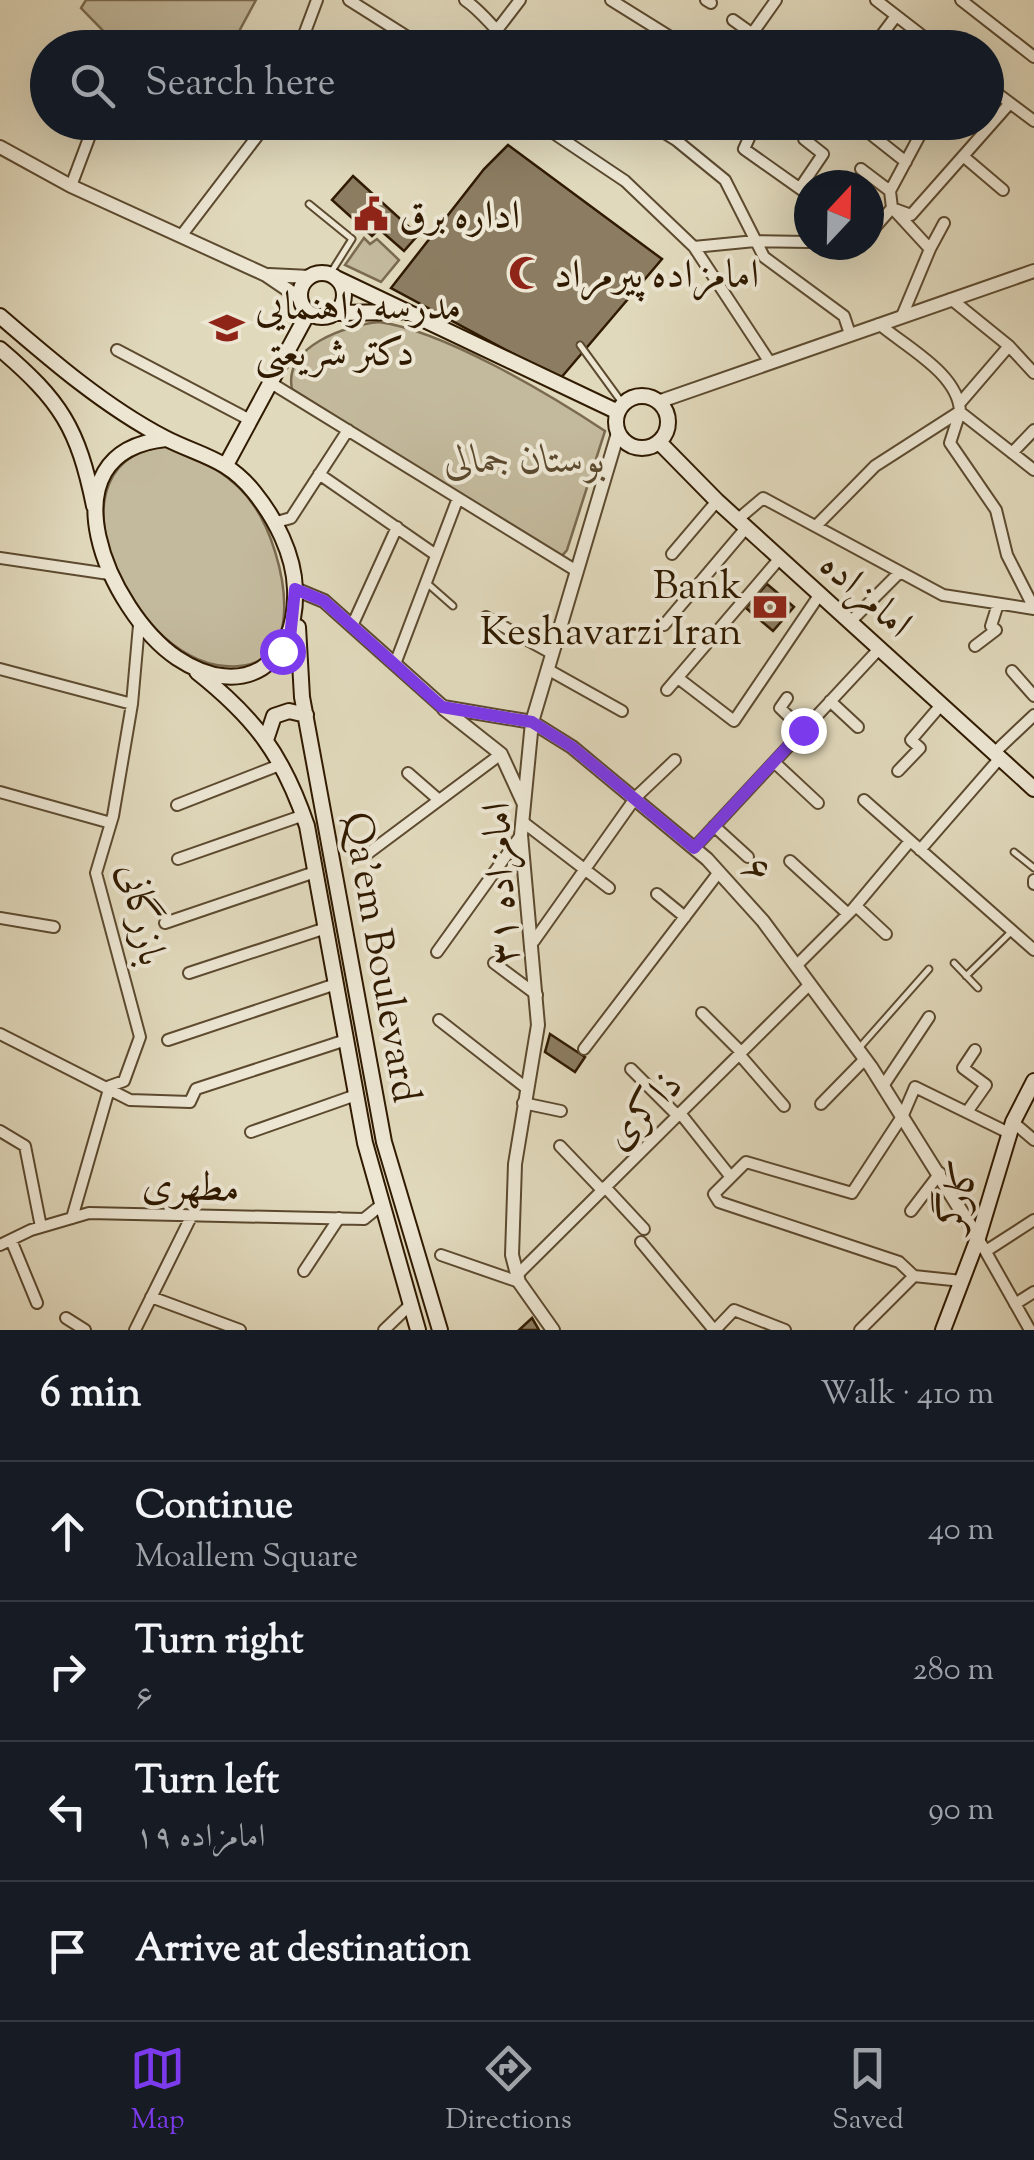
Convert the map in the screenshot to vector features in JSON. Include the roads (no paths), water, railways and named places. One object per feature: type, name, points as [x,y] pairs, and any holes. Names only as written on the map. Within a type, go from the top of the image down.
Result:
[{"type":"main road","points":[[226,465],[270,383],[304,306],[301,288],[310,276],[333,276],[400,312],[621,408]]},
{"type":"main road","points":[[333,276],[344,296],[334,314]]},
{"type":"main road","points":[[304,306],[321,317],[400,312]]},
{"type":"main road","points":[[0,316],[78,382],[166,439],[204,451],[226,465],[253,491],[273,523],[291,565],[295,589],[290,638],[265,668],[225,677],[188,665],[139,625],[108,574],[82,450],[60,407],[1,351]]},
{"type":"main road","points":[[636,397],[658,402],[668,422],[659,442],[636,448],[618,433],[621,408],[636,397]]},
{"type":"main road","points":[[96,517],[102,478],[112,462],[127,447],[166,439]]},
{"type":"main road","name":"امامزاده","points":[[659,442],[717,502],[1034,789]]},
{"type":"main road","name":"Qa'em Boulevard","points":[[295,589],[306,715],[384,1142],[440,1330]]},
{"type":"main road","name":"Qa'em Boulevard","points":[[188,665],[234,701],[266,737],[304,815],[380,1206],[418,1330]]},
{"type":"main road","points":[[266,737],[274,716],[290,711],[306,715]]},
{"type":"main road","name":"کارگر","points":[[943,1330],[962,1281],[982,1245],[1011,1128],[1034,1081]]},
{"type":"street","points":[[306,30],[317,0]]},
{"type":"street","points":[[349,0],[396,30]]},
{"type":"street","points":[[465,0],[492,19],[497,30],[520,0]]},
{"type":"street","points":[[611,0],[659,30]]},
{"type":"street","points":[[755,30],[776,0]]},
{"type":"street","points":[[876,0],[914,30]]},
{"type":"street","points":[[961,0],[999,30]]},
{"type":"street","points":[[886,30],[896,16]]},
{"type":"street","points":[[732,20],[746,30]]},
{"type":"street","points":[[1004,34],[1034,57]]},
{"type":"street","points":[[1004,98],[1034,121]]},
{"type":"street","points":[[1004,109],[1010,102]]},
{"type":"street","points":[[70,186],[88,140]]},
{"type":"street","points":[[181,236],[254,140]]},
{"type":"street","points":[[563,140],[625,182],[694,247],[770,361]]},
{"type":"street","points":[[676,140],[725,180],[764,258],[844,316],[850,334]]},
{"type":"street","points":[[748,140],[744,148],[794,184]]},
{"type":"street","points":[[805,140],[823,154],[815,170]]},
{"type":"street","points":[[878,140],[906,162]]},
{"type":"street","points":[[918,140],[890,191],[892,208],[930,249]]},
{"type":"street","points":[[892,208],[911,215],[977,140]]},
{"type":"street","points":[[0,147],[70,186],[266,275],[304,306]]},
{"type":"street","points":[[963,156],[1003,190]]},
{"type":"street","points":[[861,169],[890,191]]},
{"type":"street","points":[[884,217],[892,208]]},
{"type":"street","points":[[902,316],[944,222]]},
{"type":"street","points":[[694,247],[794,242]]},
{"type":"street","points":[[658,402],[1034,271]]},
{"type":"street","points":[[266,275],[310,276]]},
{"type":"street","points":[[951,299],[1031,364]]},
{"type":"street","points":[[879,324],[949,381],[960,395],[950,443],[996,510],[1007,555],[1034,608]]},
{"type":"street","points":[[816,526],[875,466],[960,408],[1009,346]]},
{"type":"street","points":[[116,350],[250,420]]},
{"type":"street","points":[[270,383],[575,570]]},
{"type":"street","points":[[960,408],[1034,470]]},
{"type":"street","points":[[273,523],[291,518],[348,430]]},
{"type":"street","points":[[1012,453],[1034,430]]},
{"type":"street","name":"امامزاده ۳۱","points":[[518,1278],[512,1255],[515,1164],[538,1025],[522,828],[532,722],[618,433]]},
{"type":"street","points":[[319,474],[436,555]]},
{"type":"street","points":[[394,664],[458,498]]},
{"type":"street","points":[[664,625],[763,498],[943,595],[1034,608]]},
{"type":"street","points":[[672,554],[717,502]]},
{"type":"street","points":[[352,626],[396,527]]},
{"type":"street","points":[[0,558],[108,574]]},
{"type":"street","points":[[667,690],[780,558]]},
{"type":"street","points":[[850,622],[900,572]]},
{"type":"street","points":[[295,589],[324,601],[442,707],[501,754],[526,806]]},
{"type":"street","points":[[678,678],[734,721],[820,594]]},
{"type":"street","points":[[975,646],[996,630],[991,626],[998,604]]},
{"type":"street","points":[[486,617],[551,653]]},
{"type":"street","name":"بازرگانی","points":[[110,1086],[124,1081],[140,1036],[96,872],[110,822],[132,704],[139,625]]},
{"type":"street","points":[[694,848],[879,649]]},
{"type":"street","points":[[547,669],[622,711]]},
{"type":"street","points":[[0,670],[132,704]]},
{"type":"street","points":[[1012,671],[1034,696]]},
{"type":"street","points":[[788,698],[780,708],[803,730]]},
{"type":"street","points":[[830,702],[858,727]]},
{"type":"street","points":[[898,770],[920,748],[911,740],[941,705]]},
{"type":"street","name":"۶","points":[[442,707],[532,722],[572,747],[636,797],[719,872],[862,1054],[982,1245]]},
{"type":"street","points":[[920,850],[1034,714]]},
{"type":"street","points":[[367,854],[501,754]]},
{"type":"street","points":[[534,941],[636,797],[675,760]]},
{"type":"street","points":[[774,762],[818,804]]},
{"type":"street","points":[[177,805],[282,764]]},
{"type":"street","points":[[408,773],[439,800]]},
{"type":"street","points":[[1,796],[110,822]]},
{"type":"street","points":[[864,800],[1034,950]]},
{"type":"street","points":[[178,859],[304,815]]},
{"type":"street","points":[[714,826],[748,857]]},
{"type":"street","points":[[437,952],[522,828],[609,888]]},
{"type":"street","points":[[796,966],[852,910],[910,842]]},
{"type":"street","points":[[790,861],[886,934]]},
{"type":"street","points":[[165,922],[316,872]]},
{"type":"street","points":[[584,1049],[719,872]]},
{"type":"street","points":[[657,894],[685,917]]},
{"type":"street","points":[[0,918],[54,927]]},
{"type":"street","points":[[189,973],[326,928]]},
{"type":"street","points":[[494,963],[537,995]]},
{"type":"street","points":[[168,1040],[336,984]]},
{"type":"street","name":"ذاکری","points":[[518,1278],[809,985]]},
{"type":"street","points":[[702,1013],[784,1106]]},
{"type":"street","points":[[883,1086],[929,1017]]},
{"type":"street","points":[[439,1020],[526,1088]]},
{"type":"street","points":[[0,1034],[110,1086],[130,1100],[190,1102],[196,1089],[346,1040]]},
{"type":"street","points":[[967,1112],[986,1085],[963,1068],[975,1050]]},
{"type":"street","points":[[822,1104],[862,1054]]},
{"type":"street","points":[[631,1070],[679,1114],[732,1174]]},
{"type":"street","points":[[72,1218],[110,1086]]},
{"type":"street","points":[[962,1281],[914,1276],[899,1262],[719,1202],[714,1194],[746,1162],[852,1192],[903,1115],[915,1087],[1034,1140]]},
{"type":"street","points":[[251,1132],[356,1095]]},
{"type":"street","points":[[523,1103],[561,1110]]},
{"type":"street","points":[[0,1132],[25,1146],[40,1227]]},
{"type":"street","points":[[560,1146],[644,1229]]},
{"type":"street","points":[[911,1211],[940,1173]]},
{"type":"street","name":"مطهری","points":[[3,1244],[72,1218],[136,1211],[364,1218],[380,1206]]},
{"type":"street","points":[[134,1330],[192,1215]]},
{"type":"street","points":[[304,1271],[339,1218]]},
{"type":"street","points":[[1030,1330],[982,1245],[1034,1220]]},
{"type":"street","points":[[641,1242],[715,1330],[734,1310],[783,1330]]},
{"type":"street","points":[[3,1244],[37,1303]]},
{"type":"street","points":[[441,1255],[518,1278],[553,1330]]},
{"type":"street","points":[[860,1330],[914,1276]]},
{"type":"street","points":[[1015,1304],[1034,1292]]},
{"type":"street","points":[[151,1297],[240,1330]]},
{"type":"street","points":[[384,1330],[410,1305]]},
{"type":"street","points":[[66,1318],[85,1330]]},
{"type":"lane","points":[[309,204],[352,239],[333,276]]},
{"type":"lane","points":[[580,344],[621,408]]},
{"type":"lane","points":[[426,582],[453,606]]},
{"type":"lane","points":[[1014,852],[1034,868]]},
{"type":"lane","points":[[966,976],[1012,931]]},
{"type":"lane","points":[[954,963],[978,988]]},
{"type":"lane","points":[[862,1054],[929,969]]},
{"type":"place","name":"اداره برق","points":[[371,214]]},
{"type":"place","name":"امامزاده پیرمراد","points":[[526,273]]},
{"type":"place","name":"مدرسه راهنمایی دکتر شریعتی","points":[[227,328]]},
{"type":"place","name":"Bank Keshavarzi Iran","points":[[770,607]]},
{"type":"park label","name":"بوستان جمالی","points":[[525,458]]}]
